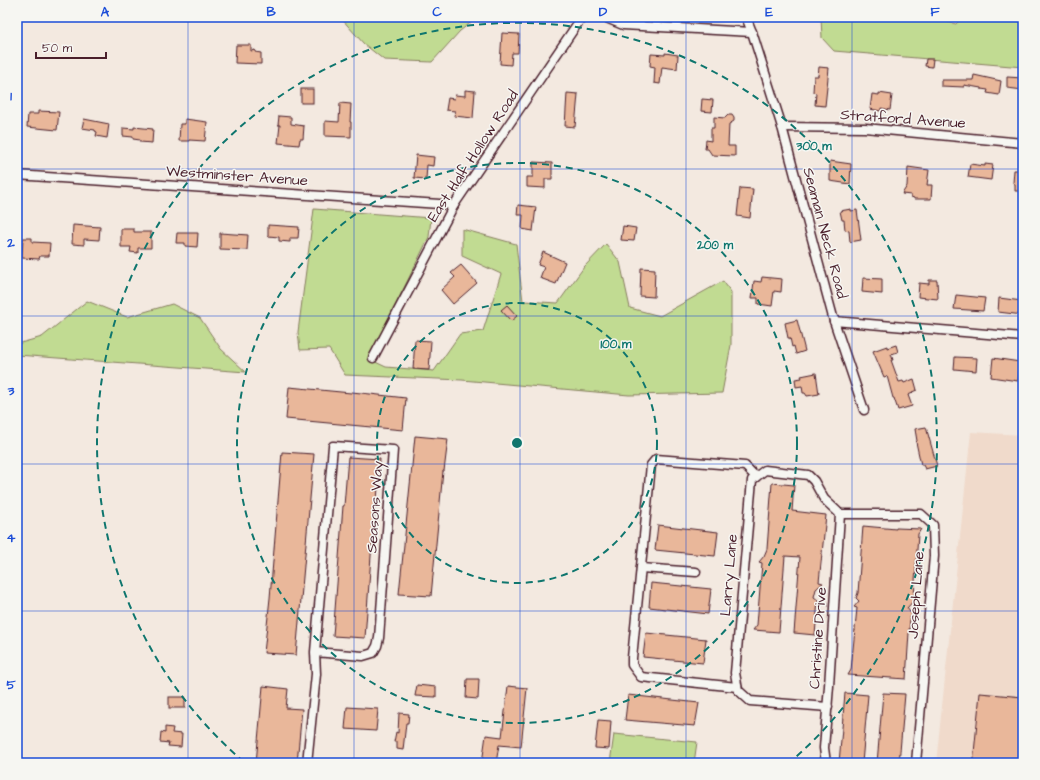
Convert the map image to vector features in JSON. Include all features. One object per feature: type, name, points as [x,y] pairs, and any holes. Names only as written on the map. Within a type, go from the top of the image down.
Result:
[{"type":"street","name":"East Half Hollow Road","points":[[373,358],[454,205],[582,17]]},
{"type":"street","points":[[604,17],[623,25],[752,32]]},
{"type":"street","name":"Seaman Neck Road","points":[[746,17],[782,127],[834,321],[864,410]]},
{"type":"street","name":"Stratford Avenue","points":[[782,127],[865,128],[1023,143]]},
{"type":"street","name":"Westminster Avenue","points":[[17,175],[454,205]]},
{"type":"street","points":[[834,321],[1023,337]]},
{"type":"street","name":"Seasons Way","points":[[307,763],[316,674],[315,652],[333,446],[394,450],[378,646],[373,653],[363,656],[315,652]]},
{"type":"street","points":[[828,707],[750,701],[738,690],[738,687],[641,677],[632,664],[632,658],[651,465],[653,461],[656,459],[745,466],[756,477],[765,470],[808,474],[814,481],[824,499],[840,514]]},
{"type":"street","name":"Larry Lane","points":[[738,687],[735,673],[752,480],[756,477]]},
{"type":"street","name":"Christine Drive","points":[[826,763],[824,748],[840,514]]},
{"type":"street","name":"Joseph Lane","points":[[840,514],[921,514],[933,525],[934,556],[916,763]]},
{"type":"street","points":[[641,568],[696,572]]},
{"type":"shaded area","points":[[971,432],[1023,435],[1023,763],[936,763]]},
{"type":"green space","points":[[340,17],[478,17],[460,31],[432,62],[384,60],[364,44]]},
{"type":"green space","points":[[661,17],[731,17],[732,20]]},
{"type":"green space","points":[[821,17],[878,17],[883,20],[886,17],[930,17],[956,24],[963,17],[1021,17],[1023,18],[1023,67],[834,51],[822,38]]},
{"type":"green space","points":[[314,209],[431,218],[429,237],[369,359],[386,367],[434,371],[460,334],[483,331],[501,274],[462,256],[462,229],[516,244],[523,301],[558,303],[584,267],[606,244],[620,262],[630,308],[660,316],[723,281],[731,292],[731,345],[722,393],[629,395],[462,380],[345,375],[329,349],[300,350],[298,332]]},
{"type":"green space","points":[[87,301],[127,317],[172,304],[200,318],[221,349],[246,372],[17,355],[17,344],[42,337]]},
{"type":"green space","points":[[614,734],[697,742],[694,763],[610,763]]},
{"type":"building","points":[[502,33],[519,34],[518,53],[512,53],[511,65],[500,64]]},
{"type":"building","points":[[236,45],[251,45],[251,51],[255,50],[255,52],[261,53],[261,64],[235,63]]},
{"type":"building","points":[[665,53],[678,55],[677,69],[662,67],[660,84],[654,83],[655,67],[650,66],[651,54],[665,55]]},
{"type":"building","points":[[926,59],[933,59],[932,67],[925,66]]},
{"type":"building","points":[[819,67],[829,68],[825,106],[815,105],[816,93],[813,92],[814,76],[818,76]]},
{"type":"building","points":[[974,75],[1001,81],[999,95],[987,93],[988,90],[981,88],[964,85],[964,87],[941,86],[941,80],[973,80]]},
{"type":"building","points":[[1007,77],[1023,78],[1023,90],[1007,88]]},
{"type":"building","points":[[301,89],[313,89],[313,103],[301,103]]},
{"type":"building","points":[[465,90],[475,91],[473,118],[454,116],[455,111],[446,110],[448,98],[454,99],[455,95],[465,96]]},
{"type":"building","points":[[567,93],[578,94],[575,127],[565,126]]},
{"type":"building","points":[[879,93],[892,95],[890,110],[881,108],[881,111],[870,109],[872,94],[879,95]]},
{"type":"building","points":[[702,99],[713,100],[712,112],[701,111]]},
{"type":"building","points":[[340,103],[351,104],[351,137],[325,136],[325,121],[339,122]]},
{"type":"building","points":[[38,111],[59,112],[57,130],[27,127],[28,114],[38,114]]},
{"type":"building","points":[[728,115],[732,115],[734,118],[734,121],[729,124],[728,146],[735,146],[735,156],[712,155],[708,149],[705,149],[706,140],[711,141],[711,128],[714,128],[714,117],[725,118]]},
{"type":"building","points":[[279,116],[291,117],[291,124],[304,126],[303,139],[300,139],[299,145],[278,143],[280,125],[278,125]]},
{"type":"building","points":[[84,119],[109,124],[107,138],[96,136],[97,132],[95,130],[82,128]]},
{"type":"building","points":[[185,119],[207,122],[205,141],[179,141],[180,124],[185,124]]},
{"type":"building","points":[[134,127],[153,129],[152,143],[140,142],[140,140],[133,139],[133,137],[123,136],[123,128],[134,129]]},
{"type":"building","points":[[416,155],[434,157],[433,166],[427,165],[426,179],[414,178]]},
{"type":"building","points":[[830,161],[851,164],[850,184],[830,181]]},
{"type":"building","points":[[533,162],[552,163],[552,179],[545,179],[545,188],[527,187],[527,177],[533,177]]},
{"type":"building","points":[[970,164],[985,166],[985,164],[993,165],[991,180],[968,177]]},
{"type":"building","points":[[908,167],[929,170],[927,185],[932,185],[931,199],[914,199],[911,195],[902,194],[907,186]]},
{"type":"building","points":[[1014,170],[1023,170],[1023,191],[1015,191],[1015,184],[1013,183]]},
{"type":"building","points":[[740,188],[753,189],[750,218],[737,216]]},
{"type":"building","points":[[518,205],[536,207],[533,231],[522,229],[523,215],[517,215]]},
{"type":"building","points":[[851,209],[851,211],[857,210],[861,240],[850,242],[849,231],[845,230],[844,220],[842,220],[840,211]]},
{"type":"building","points":[[73,225],[100,227],[99,240],[84,239],[84,245],[72,244]]},
{"type":"building","points":[[268,225],[299,227],[298,238],[290,238],[290,242],[279,241],[279,237],[268,236]]},
{"type":"building","points":[[623,226],[636,228],[634,241],[621,240]]},
{"type":"building","points":[[121,229],[134,229],[134,232],[151,232],[151,248],[138,248],[138,253],[130,252],[131,247],[121,247]]},
{"type":"building","points":[[177,233],[198,233],[197,247],[185,246],[185,243],[176,243]]},
{"type":"building","points":[[220,233],[248,235],[247,250],[220,249]]},
{"type":"building","points":[[23,238],[32,238],[32,242],[50,243],[49,256],[40,256],[39,259],[22,258]]},
{"type":"building","points":[[543,252],[565,262],[556,284],[540,278],[544,267],[538,265]]},
{"type":"building","points":[[461,265],[477,283],[453,304],[441,290],[455,277],[451,273]]},
{"type":"building","points":[[641,268],[655,269],[654,297],[640,296]]},
{"type":"building","points":[[762,277],[782,279],[781,292],[774,291],[772,306],[758,304],[758,298],[752,298],[754,281],[761,282]]},
{"type":"building","points":[[863,278],[882,279],[882,294],[862,292]]},
{"type":"building","points":[[929,280],[937,280],[938,299],[918,297],[919,283],[929,284]]},
{"type":"building","points":[[956,295],[985,298],[983,311],[954,309]]},
{"type":"building","points":[[999,298],[1022,301],[1023,315],[998,312]]},
{"type":"building","points":[[507,305],[517,316],[511,321],[501,310]]},
{"type":"building","points":[[797,320],[805,351],[796,354],[794,346],[792,347],[790,338],[788,338],[785,323]]},
{"type":"building","points":[[415,340],[431,341],[429,370],[413,369]]},
{"type":"building","points":[[896,345],[898,352],[891,354],[893,360],[891,360],[899,382],[903,381],[904,383],[914,379],[917,390],[908,395],[912,406],[898,410],[887,376],[884,377],[873,351],[887,346],[887,348]]},
{"type":"building","points":[[955,357],[977,358],[976,371],[954,369]]},
{"type":"building","points":[[993,358],[1020,362],[1018,381],[991,377]]},
{"type":"building","points":[[816,373],[819,394],[807,396],[803,393],[802,386],[796,387],[795,379],[802,378],[801,376]]},
{"type":"building","points":[[289,387],[406,398],[403,430],[286,419]]},
{"type":"building","points":[[926,427],[937,466],[925,469],[923,465],[921,465],[915,429]]},
{"type":"building","points":[[415,436],[448,439],[443,471],[431,596],[399,594]]},
{"type":"building","points":[[282,452],[314,454],[296,655],[264,653]]},
{"type":"building","points":[[348,457],[380,459],[377,501],[375,501],[365,638],[333,636]]},
{"type":"building","points":[[772,483],[794,485],[792,511],[826,515],[819,582],[823,583],[816,589],[814,597],[818,600],[815,635],[794,633],[800,557],[785,556],[779,632],[753,630],[757,625],[762,563],[759,562],[767,549]]},
{"type":"building","points":[[658,525],[718,532],[715,556],[655,550]]},
{"type":"building","points":[[863,526],[896,529],[921,529],[918,534],[914,597],[916,598],[907,608],[913,616],[910,617],[906,679],[848,675],[851,670],[857,608],[854,607],[859,601],[856,598],[858,593]]},
{"type":"building","points":[[651,583],[711,589],[708,614],[649,607]]},
{"type":"building","points":[[646,633],[706,639],[703,663],[643,657]]},
{"type":"building","points":[[467,679],[479,679],[478,699],[466,698]]},
{"type":"building","points":[[417,685],[436,687],[436,697],[415,696]]},
{"type":"building","points":[[263,686],[288,689],[286,708],[302,709],[297,763],[256,763]]},
{"type":"building","points":[[508,686],[527,688],[521,747],[499,745],[496,763],[482,763],[486,735],[502,737]]},
{"type":"building","points":[[845,693],[868,695],[862,763],[839,763]]},
{"type":"building","points":[[883,693],[905,694],[899,763],[877,763]]},
{"type":"building","points":[[980,693],[1023,697],[1023,763],[973,763]]},
{"type":"building","points":[[628,695],[699,703],[695,726],[625,720]]},
{"type":"building","points":[[169,697],[185,697],[185,708],[169,708]]},
{"type":"building","points":[[347,707],[378,709],[376,731],[345,729]]},
{"type":"building","points":[[399,713],[409,714],[408,723],[406,723],[403,750],[397,749],[397,742],[394,742],[396,732],[398,733]]},
{"type":"building","points":[[598,720],[611,721],[609,749],[595,748]]},
{"type":"building","points":[[165,727],[173,728],[172,733],[182,734],[181,747],[168,746],[169,743],[160,742],[161,732],[165,733]]}]
